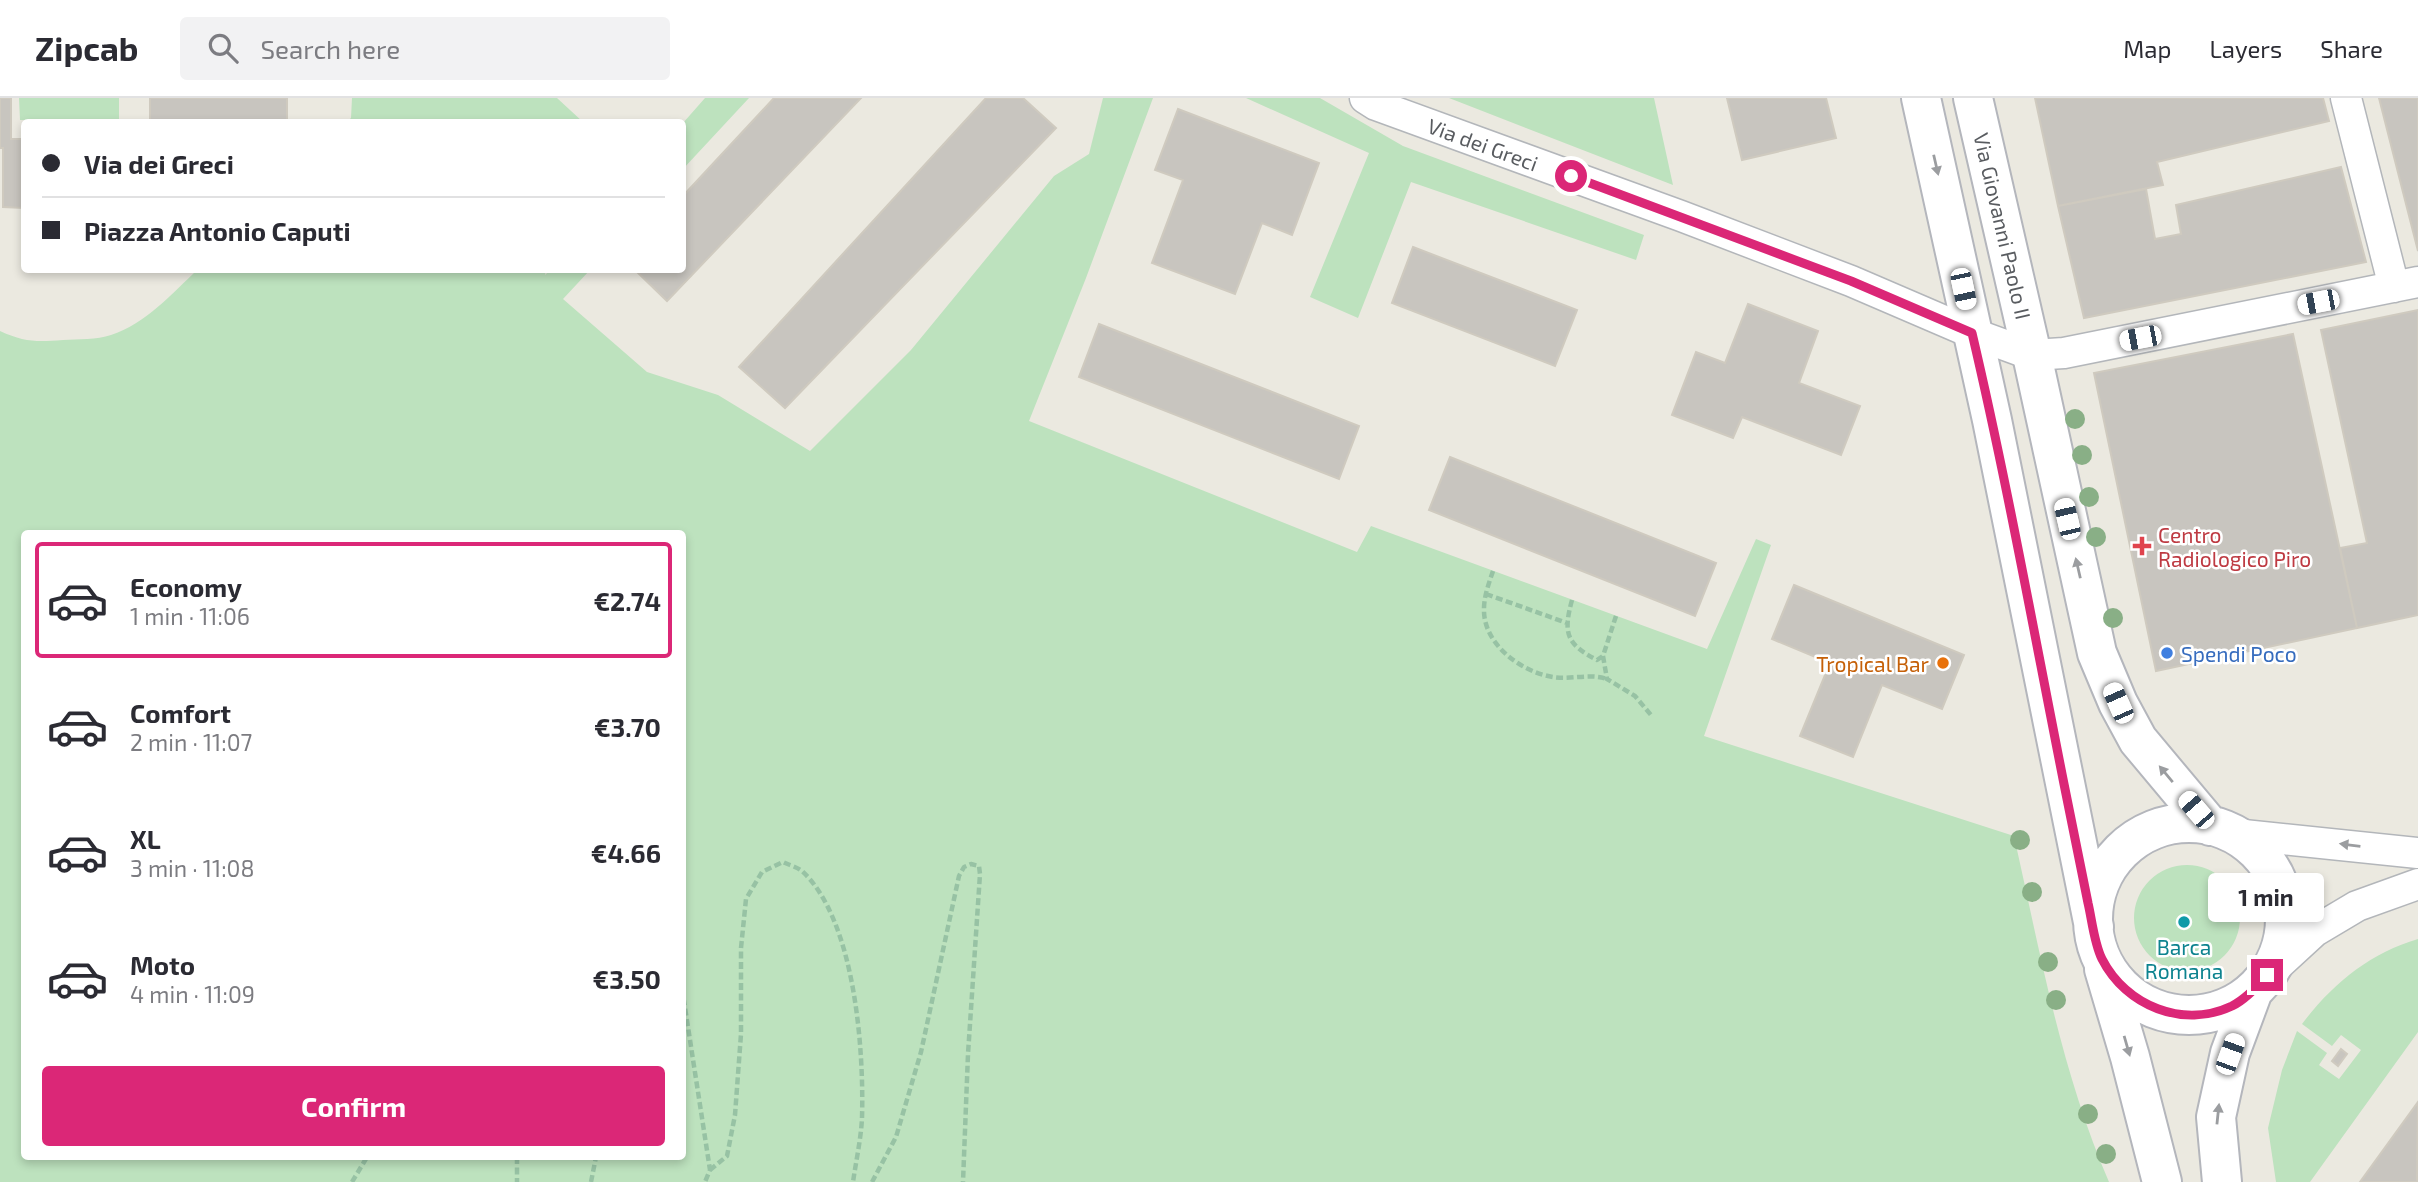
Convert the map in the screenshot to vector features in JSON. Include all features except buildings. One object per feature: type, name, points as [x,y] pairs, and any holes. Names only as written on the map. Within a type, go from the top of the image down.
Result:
[{"type":"street","name":"Via dei Greci","points":[[1365,98],[1376,105],[1825,271],[1972,333],[2032,355]]},
{"type":"street","points":[[1921,98],[1995,434],[2097,942],[2162,1182]]},
{"type":"street","name":"Via Giovanni Paolo II","points":[[1973,98],[2096,653],[2138,740],[2222,830]]},
{"type":"street","points":[[2032,355],[2064,353],[2406,284],[2346,98]]},
{"type":"street","points":[[2418,853],[2222,830],[2185,823],[2160,827],[2137,839],[2117,856],[2103,877],[2095,902],[2097,942],[2115,979],[2133,998],[2156,1010],[2181,1015],[2207,1014],[2232,1006],[2315,931],[2357,906],[2418,884]]},
{"type":"street","points":[[2221,1182],[2216,1117],[2230,1054],[2260,983],[2279,953],[2284,935],[2282,897],[2272,871],[2253,848],[2222,830]]},
{"type":"path","points":[[1493,572],[1484,611],[1488,630],[1513,660],[1534,672],[1552,677],[1598,676],[1607,679],[1635,696],[1651,715]]},
{"type":"path","points":[[1486,594],[1567,622]]},
{"type":"path","points":[[1572,600],[1567,622],[1573,645],[1597,660],[1603,656]]},
{"type":"path","points":[[1607,679],[1603,656],[1616,616]]},
{"type":"path","points":[[705,1182],[710,1170],[727,1156],[735,1115],[741,1034],[741,948],[746,899],[762,872],[783,862],[801,869],[825,898],[842,943],[854,993],[862,1119],[853,1182]]},
{"type":"path","points":[[872,1182],[896,1137],[921,1052],[959,876],[964,867],[971,864],[979,866],[980,874],[963,1182]]},
{"type":"path","points":[[686,1014],[710,1170]]},
{"type":"path","points":[[352,1182],[365,1160]]},
{"type":"path","points":[[517,1160],[517,1182]]},
{"type":"path","points":[[591,1182],[595,1160]]},
{"type":"green space","points":[[19,98],[119,98],[119,119],[20,120]]},
{"type":"green space","points":[[352,98],[557,98],[580,119],[350,119]]},
{"type":"green space","points":[[705,98],[749,98],[686,166],[686,120]]},
{"type":"green space","points":[[1103,98],[1153,98],[1029,421],[1357,552],[1371,526],[1707,649],[1756,539],[1771,545],[1704,736],[2014,836],[2053,1011],[2092,1140],[2109,1182],[0,1182],[0,331],[38,341],[94,339],[111,335],[147,316],[194,273],[587,273],[563,299],[647,372],[718,395],[810,451],[911,350],[1054,176],[1089,154]]},
{"type":"green space","points":[[1246,98],[1320,98],[1403,146],[1644,235],[1636,260],[1411,182],[1358,318],[1310,297],[1369,153]]},
{"type":"green space","points":[[1449,98],[1654,98],[1673,185]]},
{"type":"green space","points":[[2187,865],[2207,869],[2224,881],[2236,898],[2240,918],[2236,938],[2224,955],[2207,967],[2187,971],[2167,967],[2150,955],[2138,938],[2134,918],[2138,898],[2150,881],[2167,869]]},
{"type":"green space","points":[[2418,939],[2418,1032],[2310,1182],[2276,1182],[2268,1128],[2282,1070],[2297,1031],[2327,1053],[2319,1065],[2339,1079],[2361,1050],[2341,1035],[2332,1046],[2302,1024],[2326,996],[2353,972],[2384,953]]},
{"type":"place","name":"Centro Radiologico Piro","points":[[2142,546]]},
{"type":"place","name":"Spendi Poco","points":[[2167,653]]},
{"type":"place","name":"Tropical Bar","points":[[1943,663]]},
{"type":"place","name":"Barca Romana","points":[[2184,922]]},
{"type":"route","points":[[1571,176],[1851,281],[1972,333],[2101,957],[2115,979],[2133,998],[2156,1010],[2181,1015],[2207,1014],[2232,1006],[2253,991],[2267,975]]}]
